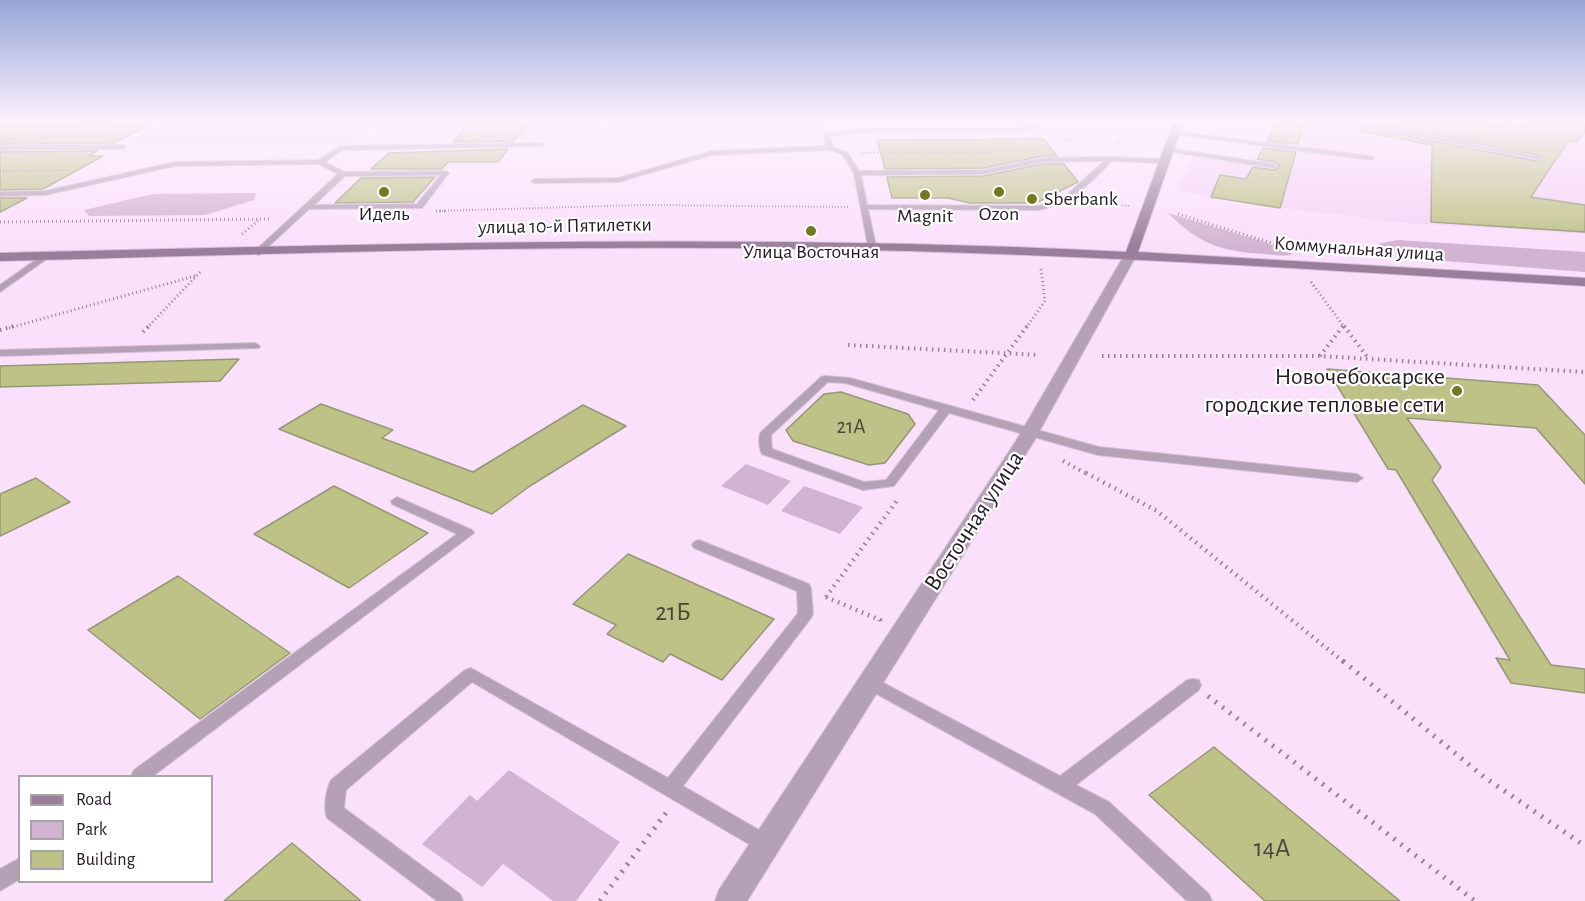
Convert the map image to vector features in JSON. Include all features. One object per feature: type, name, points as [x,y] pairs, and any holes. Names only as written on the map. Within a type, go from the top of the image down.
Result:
[{"type":"main road","name":"Восточная улица","points":[[1131,254],[1163,163]]},
{"type":"main road","name":"улица 10-й Пятилетки","points":[[0,257],[704,244],[872,246],[1131,254]]},
{"type":"main road","name":"Коммунальная улица","points":[[1131,254],[1585,282]]},
{"type":"street","name":"Восточная улица","points":[[730,901],[1027,437],[1131,254]]},
{"type":"lane","points":[[0,194],[45,193],[175,164],[244,163]]},
{"type":"lane","points":[[307,207],[419,206],[446,173],[343,174],[322,163]]},
{"type":"lane","points":[[535,181],[618,180],[677,163]]},
{"type":"lane","points":[[851,163],[857,173],[872,246]]},
{"type":"lane","points":[[857,173],[984,172],[1027,163]]},
{"type":"lane","points":[[864,207],[1039,208],[1056,205],[1070,198],[1106,163]]},
{"type":"lane","points":[[1245,163],[1274,166]]},
{"type":"lane","points":[[259,252],[343,174]]},
{"type":"lane","points":[[0,289],[47,256]]},
{"type":"lane","points":[[0,353],[255,346]]},
{"type":"lane","points":[[945,410],[890,483],[863,486],[766,451],[765,434],[825,379],[846,380],[962,414],[1027,437],[1098,451],[1357,478]]},
{"type":"lane","points":[[143,775],[467,533],[397,501]]},
{"type":"lane","points":[[675,791],[807,614],[804,588],[699,545]]},
{"type":"lane","points":[[453,901],[334,812],[337,786],[471,674],[766,844]]},
{"type":"lane","points":[[870,682],[1102,808],[1202,901]]},
{"type":"lane","points":[[1061,786],[1193,685]]},
{"type":"lane","points":[[0,881],[18,868]]},
{"type":"path","points":[[1070,198],[1129,206]]},
{"type":"path","points":[[1178,214],[1269,241],[1286,249]]},
{"type":"path","points":[[962,414],[1045,301],[1040,261]]},
{"type":"path","points":[[127,350],[195,276],[208,266]]},
{"type":"path","points":[[0,330],[195,276]]},
{"type":"path","points":[[1307,276],[1368,358]]},
{"type":"path","points":[[1320,356],[1343,326]]},
{"type":"path","points":[[848,345],[1038,355]]},
{"type":"path","points":[[1102,356],[1320,356],[1585,372]]},
{"type":"path","points":[[1027,437],[1156,511],[1228,566],[1484,777],[1585,846]]},
{"type":"path","points":[[819,607],[904,491]]},
{"type":"path","points":[[826,597],[880,621],[880,630]]},
{"type":"path","points":[[1193,685],[1475,901]]},
{"type":"path","points":[[600,901],[675,791]]},
{"type":"shaded area","points":[[1190,163],[1260,165],[1261,163],[1585,163],[1585,234],[1390,222],[1177,191]]},
{"type":"green space","points":[[256,193],[254,200],[205,215],[89,216],[84,210],[153,194]]},
{"type":"green space","points":[[1168,213],[1265,242],[1293,254],[1250,253],[1224,248],[1201,239],[1179,224]]},
{"type":"green space","points":[[1398,240],[1585,252],[1585,272],[1419,259],[1378,244]]},
{"type":"green space","points":[[746,464],[791,481],[768,505],[721,486]]},
{"type":"green space","points":[[804,486],[863,507],[840,534],[781,511]]},
{"type":"green space","points":[[509,770],[620,842],[576,901],[553,901],[503,864],[482,887],[422,844],[470,795],[477,801]]},
{"type":"building","points":[[0,163],[90,163],[43,189],[0,190]]},
{"type":"building","points":[[378,163],[447,163],[442,169],[371,169]]},
{"type":"building","points":[[883,163],[1008,163],[984,168],[885,169]]},
{"type":"building","points":[[1276,163],[1293,163],[1280,208],[1211,197],[1220,175],[1246,179],[1253,167],[1274,170],[1279,165]]},
{"type":"building","points":[[1432,163],[1553,163],[1531,197],[1585,205],[1585,232],[1431,222]]},
{"type":"building","points":[[1042,164],[1064,164],[1078,182],[1036,203],[970,203],[948,198],[892,198],[887,177],[984,176]]},
{"type":"building","name":"Идель","points":[[435,177],[413,202],[335,203],[361,178]]},
{"type":"building","points":[[0,198],[27,198],[0,212]]},
{"type":"building","points":[[239,359],[220,381],[0,387],[0,366]]},
{"type":"building","points":[[1327,369],[1538,385],[1585,435],[1585,484],[1536,428],[1407,418],[1441,467],[1432,480],[1551,665],[1585,669],[1585,693],[1511,683],[1496,658],[1510,660],[1396,470],[1388,469]]},
{"type":"building","points":[[841,392],[908,414],[915,424],[885,463],[869,465],[793,441],[786,430],[824,394]]},
{"type":"building","points":[[321,404],[393,430],[382,438],[473,472],[583,405],[626,426],[530,486],[492,514],[279,429]]},
{"type":"building","points":[[36,478],[70,502],[0,536],[0,494]]},
{"type":"building","points":[[334,486],[428,533],[349,588],[254,534]]},
{"type":"building","points":[[628,554],[774,619],[722,680],[670,654],[663,662],[607,634],[616,625],[573,604]]},
{"type":"building","points":[[178,576],[290,653],[200,719],[88,630]]},
{"type":"building","points":[[1214,747],[1400,901],[1265,901],[1149,795]]},
{"type":"building","points":[[292,843],[361,901],[224,901]]},
{"type":"place","name":"Идель","points":[[384,192]]},
{"type":"place","name":"Ozon","points":[[999,192]]},
{"type":"place","name":"Magnit","points":[[925,195]]},
{"type":"place","name":"Sberbank","points":[[1032,199]]},
{"type":"place","name":"Улица Восточная","points":[[811,231]]},
{"type":"place","name":"Новочебоксарске городские тепловые сети","points":[[1457,391]]}]
